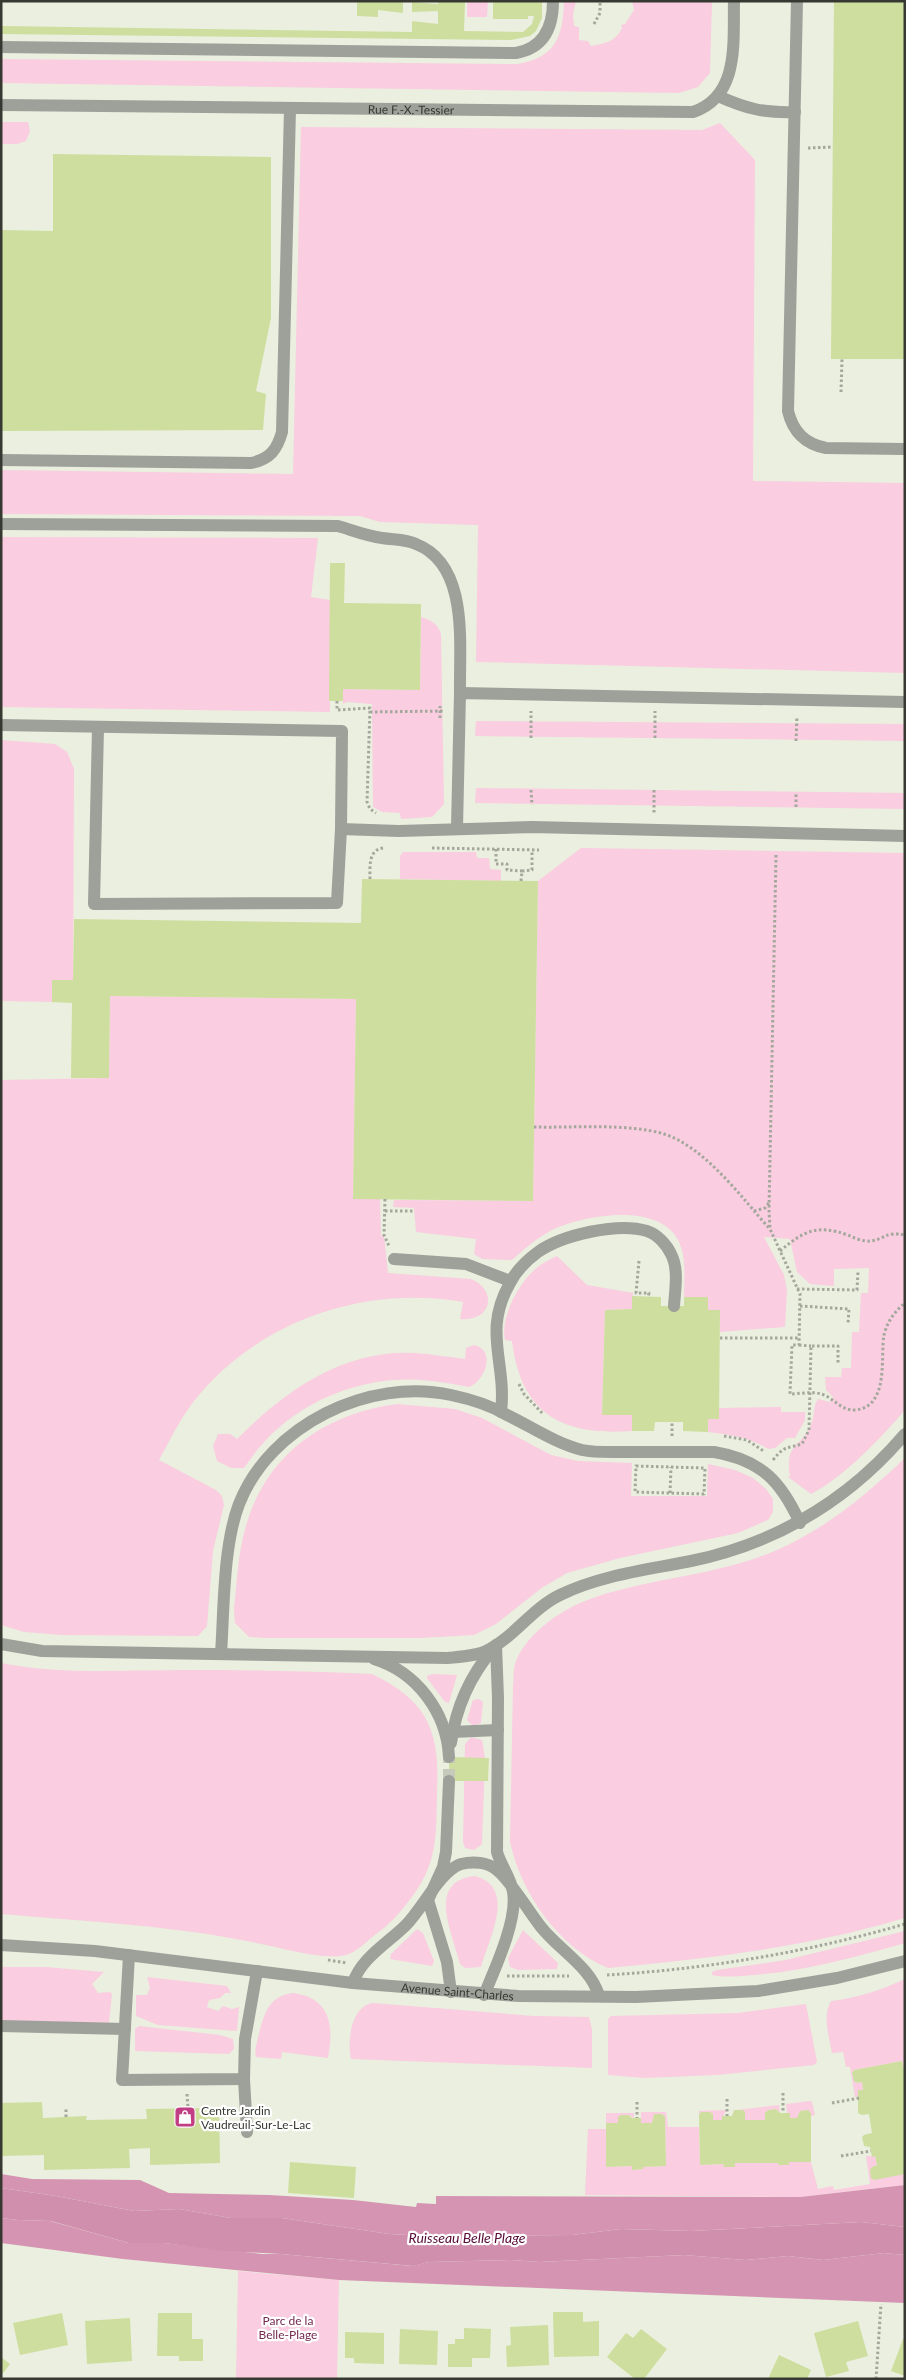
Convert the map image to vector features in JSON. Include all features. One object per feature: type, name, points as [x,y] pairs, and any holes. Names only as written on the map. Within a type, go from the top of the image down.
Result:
[{"type":"street","points":[[1,47],[516,54],[531,49],[547,33],[552,19],[553,1]]},
{"type":"street","name":"Rue F.-X.-Tessier","points":[[1,105],[673,113],[702,109],[718,96],[731,70],[734,1]]},
{"type":"street","points":[[797,1],[788,411],[790,422],[805,441],[815,446],[826,448],[905,449]]},
{"type":"street","points":[[718,96],[750,110],[770,113],[796,112]]},
{"type":"street","points":[[1,460],[251,463],[262,461],[272,454],[278,445],[282,432],[290,109]]},
{"type":"street","points":[[1,524],[338,526],[383,539],[402,539],[418,544],[432,554],[444,567],[452,579],[457,598],[460,693],[457,828]]},
{"type":"street","points":[[460,693],[905,702]]},
{"type":"street","points":[[1,724],[98,728],[342,731],[341,829],[337,903],[94,904],[98,728]]},
{"type":"street","points":[[341,829],[399,831],[541,827],[905,836]]},
{"type":"street","points":[[501,1412],[503,1394],[495,1331],[497,1311],[510,1281],[523,1265],[539,1251],[558,1241],[584,1233],[603,1230],[636,1229],[648,1231],[665,1244],[672,1255],[676,1268],[674,1306]]},
{"type":"street","points":[[394,1259],[466,1264],[510,1281]]},
{"type":"street","points":[[221,1654],[226,1575],[239,1504],[262,1466],[307,1422],[334,1408],[362,1398],[415,1392],[448,1394],[478,1402],[540,1433],[584,1450],[714,1452],[748,1461],[764,1471],[779,1485],[787,1496],[800,1523]]},
{"type":"street","points":[[1,1644],[42,1651],[221,1654],[454,1657],[484,1652],[496,1645],[558,1595],[614,1576],[693,1561],[738,1550],[800,1523],[836,1498],[872,1467],[905,1434]]},
{"type":"street","points":[[484,1995],[508,1928],[514,1904],[513,1890],[500,1865],[497,1852],[498,1730],[496,1645]]},
{"type":"street","points":[[365,1656],[395,1668],[411,1679],[429,1699],[443,1724],[449,1757],[452,1732],[472,1675],[496,1645]]},
{"type":"street","points":[[452,1732],[498,1730]]},
{"type":"street","points":[[449,1781],[446,1852],[443,1867],[428,1900],[447,1962],[451,1992]]},
{"type":"street","points":[[353,1983],[362,1964],[391,1940],[428,1900],[449,1871],[460,1864],[473,1862],[484,1863],[496,1869],[542,1929],[589,1976],[598,1996]]},
{"type":"street","name":"Avenue Saint-Charles","points":[[4,1946],[128,1955],[353,1983],[484,1995],[679,1996],[758,1991],[837,1978],[905,1961]]},
{"type":"street","points":[[128,1955],[122,2080],[244,2079]]},
{"type":"street","points":[[247,2132],[244,2079],[245,2039],[257,1971]]},
{"type":"street","points":[[1,2026],[125,2029]]},
{"type":"path","points":[[594,24],[602,7],[600,1]]},
{"type":"path","points":[[794,148],[833,147]]},
{"type":"path","points":[[841,392],[842,359]]},
{"type":"path","points":[[337,701],[338,710],[370,708],[368,802],[370,809],[378,815]]},
{"type":"path","points":[[440,706],[440,718]]},
{"type":"path","points":[[370,712],[439,711]]},
{"type":"path","points":[[531,722],[531,738]]},
{"type":"path","points":[[655,724],[655,738]]},
{"type":"path","points":[[796,725],[796,740]]},
{"type":"path","points":[[531,790],[532,805]]},
{"type":"path","points":[[654,790],[654,806]]},
{"type":"path","points":[[796,792],[796,807]]},
{"type":"path","points":[[370,879],[372,854],[379,849],[389,847]]},
{"type":"path","points":[[428,848],[538,850]]},
{"type":"path","points":[[496,849],[496,864],[507,864],[507,870],[522,871],[532,870],[532,850]]},
{"type":"path","points":[[770,1229],[776,855]]},
{"type":"path","points":[[521,881],[522,871]]},
{"type":"path","points":[[534,1127],[631,1129],[665,1135],[692,1150],[716,1170],[770,1229],[797,1289],[800,1306],[799,1345]]},
{"type":"path","points":[[384,1235],[385,1200]]},
{"type":"path","points":[[754,1211],[765,1208],[769,1203]]},
{"type":"path","points":[[385,1211],[414,1210]]},
{"type":"path","points":[[780,1251],[795,1239],[818,1228],[870,1241],[887,1234],[905,1235]]},
{"type":"path","points":[[639,1261],[636,1293],[649,1293],[648,1297]]},
{"type":"path","points":[[797,1289],[857,1290],[858,1272]]},
{"type":"path","points":[[838,1364],[838,1346],[792,1345],[790,1394],[821,1394],[842,1407],[854,1410],[866,1406],[880,1385],[884,1371],[884,1334],[891,1318],[905,1303]]},
{"type":"path","points":[[800,1306],[849,1309],[848,1324]]},
{"type":"path","points":[[720,1338],[799,1338]]},
{"type":"path","points":[[773,1460],[788,1446],[802,1444],[809,1430],[811,1346]]},
{"type":"path","points":[[517,1381],[524,1394],[546,1416]]},
{"type":"path","points":[[672,1422],[672,1436]]},
{"type":"path","points":[[665,1436],[681,1436]]},
{"type":"path","points":[[720,1436],[747,1440],[760,1447],[780,1467]]},
{"type":"path","points":[[636,1466],[705,1468],[704,1494],[670,1493],[635,1492],[636,1466]]},
{"type":"path","points":[[670,1493],[671,1467]]},
{"type":"path","points":[[669,1970],[770,1956],[858,1937],[905,1924]]},
{"type":"path","points":[[783,2093],[783,2113]]},
{"type":"path","points":[[832,2103],[859,2098]]},
{"type":"path","points":[[727,2099],[727,2116]]},
{"type":"path","points":[[637,2102],[637,2118]]},
{"type":"path","points":[[66,2108],[66,2117]]},
{"type":"path","points":[[841,2156],[871,2151]]},
{"type":"path","points":[[876,2379],[881,2304]]},
{"type":"green space","points":[[467,1],[488,1],[487,17],[467,17]]},
{"type":"green space","points":[[564,1],[576,1],[573,15],[574,26],[579,27],[579,40],[588,41],[591,46],[606,43],[619,33],[622,28],[621,25],[625,24],[634,10],[632,1],[712,1],[710,73],[698,87],[679,93],[1,83],[1,59],[517,64],[541,57],[555,43],[562,25]]},
{"type":"green space","points":[[1,122],[28,122],[30,131],[26,141],[17,144],[1,144]]},
{"type":"green space","points":[[720,123],[755,160],[753,481],[905,483],[905,673],[476,662],[478,525],[380,522],[360,516],[1,514],[1,470],[293,474],[301,127],[702,130]]},
{"type":"green space","points":[[1,537],[318,538],[311,597],[330,600],[330,712],[1,707]]},
{"type":"green space","points":[[421,617],[434,623],[441,634],[444,804],[432,817],[401,819],[400,813],[382,812],[373,807],[372,704],[347,702],[343,704],[343,689],[420,690]]},
{"type":"green space","points":[[476,721],[905,724],[905,741],[475,736]]},
{"type":"green space","points":[[1,740],[55,744],[67,752],[74,769],[73,980],[53,980],[52,1002],[1,1001]]},
{"type":"green space","points":[[476,788],[905,793],[905,809],[475,803]]},
{"type":"green space","points":[[581,848],[905,853],[905,1410],[849,1468],[811,1494],[788,1477],[790,1476],[790,1456],[792,1450],[804,1436],[812,1422],[815,1404],[818,1399],[830,1402],[833,1397],[826,1390],[825,1377],[841,1377],[842,1368],[851,1368],[852,1332],[859,1332],[861,1293],[868,1293],[869,1268],[834,1269],[834,1286],[810,1284],[797,1272],[790,1239],[764,1237],[784,1275],[787,1290],[785,1327],[720,1332],[720,1311],[708,1310],[708,1297],[684,1297],[684,1268],[681,1247],[668,1228],[654,1220],[638,1216],[620,1215],[582,1220],[546,1233],[512,1260],[482,1259],[474,1254],[476,1239],[416,1232],[414,1208],[393,1207],[394,1200],[533,1201],[538,881]]},
{"type":"green space","points":[[403,852],[476,852],[477,858],[489,858],[490,869],[501,870],[501,881],[400,879],[400,856]]},
{"type":"green space","points":[[110,996],[356,999],[353,1199],[380,1199],[381,1236],[384,1235],[388,1273],[471,1279],[480,1284],[488,1297],[485,1311],[471,1319],[460,1319],[463,1302],[425,1298],[388,1299],[351,1305],[315,1315],[281,1330],[249,1349],[220,1373],[194,1401],[159,1460],[216,1490],[222,1496],[224,1505],[213,1551],[207,1626],[198,1636],[62,1635],[24,1632],[1,1625],[1,1080],[109,1078]]},
{"type":"green space","points":[[557,1256],[587,1285],[633,1293],[632,1309],[605,1310],[602,1415],[632,1415],[632,1431],[607,1432],[566,1424],[549,1415],[535,1403],[525,1387],[517,1366],[512,1341],[505,1340],[506,1320],[513,1299],[525,1280],[539,1266]]},
{"type":"green space","points":[[474,1345],[481,1348],[487,1359],[484,1372],[469,1387],[420,1380],[378,1382],[357,1386],[316,1402],[298,1413],[265,1441],[244,1468],[231,1468],[217,1461],[213,1446],[218,1434],[230,1434],[237,1439],[275,1405],[317,1376],[364,1358],[389,1354],[415,1353],[465,1359],[466,1348]]},
{"type":"green space","points":[[397,1404],[455,1409],[482,1418],[551,1455],[578,1461],[632,1463],[631,1496],[707,1496],[708,1464],[735,1470],[753,1478],[766,1489],[773,1499],[773,1512],[768,1520],[738,1533],[620,1558],[567,1573],[543,1587],[496,1624],[474,1635],[420,1638],[249,1637],[235,1623],[234,1609],[238,1567],[246,1526],[255,1500],[268,1478],[284,1458],[302,1441],[323,1428],[346,1417],[371,1409]]},
{"type":"green space","points":[[781,1407],[781,1412],[805,1412],[805,1420],[795,1438],[787,1438],[775,1448],[768,1449],[746,1439],[708,1432],[708,1419],[719,1419],[719,1408]]},
{"type":"green space","points":[[905,1458],[905,1918],[832,1937],[720,1956],[608,1968],[590,1959],[573,1947],[544,1916],[523,1880],[510,1842],[513,1686],[514,1666],[519,1654],[533,1636],[551,1620],[580,1603],[604,1594],[753,1559],[777,1550],[813,1532],[845,1510]]},
{"type":"green space","points":[[1,1663],[47,1669],[93,1671],[256,1670],[372,1674],[391,1684],[418,1707],[427,1720],[433,1735],[437,1771],[436,1823],[433,1850],[425,1876],[418,1889],[389,1923],[356,1950],[342,1956],[312,1955],[241,1940],[173,1929],[1,1914]]},
{"type":"green space","points":[[432,1674],[457,1675],[449,1703],[445,1702],[427,1678],[427,1676]]},
{"type":"green space","points":[[479,1699],[483,1702],[481,1723],[473,1726],[467,1720],[473,1700]]},
{"type":"green space","points":[[471,1737],[482,1740],[485,1758],[482,1844],[474,1850],[465,1848],[463,1842],[465,1744]]},
{"type":"green space","points":[[475,1876],[488,1882],[495,1891],[497,1915],[481,1967],[465,1968],[460,1964],[448,1924],[447,1898],[451,1888],[460,1880]]},
{"type":"green space","points":[[417,1929],[423,1933],[434,1961],[432,1966],[390,1959],[391,1954]]},
{"type":"green space","points":[[523,1930],[558,1963],[557,1969],[518,1970],[510,1967],[508,1958]]},
{"type":"green space","points":[[905,1931],[905,1943],[831,1963],[773,1973],[733,1976],[712,1975],[712,1972],[717,1970],[786,1960]]},
{"type":"green space","points":[[1,1967],[46,1967],[104,1972],[92,1984],[98,1993],[110,1992],[112,1994],[109,2023],[1,2021]]},
{"type":"green space","points":[[147,1977],[227,1986],[231,1993],[225,1993],[220,1998],[209,2000],[207,2007],[218,2011],[223,2006],[232,2009],[239,2007],[237,2031],[158,2025],[136,2016],[136,1995],[147,1995],[150,1988]]},
{"type":"green space","points":[[905,1979],[905,2074],[902,2061],[854,2070],[852,2073],[854,2081],[857,2083],[862,2082],[863,2090],[858,2091],[859,2096],[855,2097],[850,2067],[846,2067],[843,2052],[832,2053],[827,2026],[828,2007],[831,2001],[869,1993]]},
{"type":"green space","points":[[293,1993],[306,1996],[315,2001],[327,2015],[330,2025],[328,2058],[282,2052],[281,2059],[256,2057],[255,2049],[268,2008],[277,1998]]},
{"type":"green space","points":[[373,2003],[534,2016],[589,2017],[592,2029],[592,2068],[351,2059],[350,2034],[355,2017],[360,2010]]},
{"type":"green space","points":[[806,2004],[817,2062],[814,2065],[717,2075],[645,2078],[608,2075],[608,2019],[611,2016],[738,2013]]},
{"type":"green space","points":[[139,2026],[220,2035],[233,2039],[234,2049],[229,2054],[135,2051],[135,2029]]},
{"type":"green space","points":[[812,2102],[815,2115],[811,2116],[808,2110],[800,2111],[797,2118],[790,2118],[790,2113],[787,2113],[786,2104]]},
{"type":"green space","points":[[779,2105],[780,2113],[776,2109],[768,2110],[765,2113],[765,2120],[745,2120],[745,2112],[737,2110]]},
{"type":"green space","points":[[726,2110],[722,2120],[713,2120],[713,2114],[701,2112],[699,2115],[699,2111]]},
{"type":"green space","points":[[641,2112],[666,2112],[668,2127],[699,2127],[700,2165],[724,2164],[723,2166],[735,2167],[735,2163],[778,2163],[778,2165],[788,2165],[789,2162],[811,2162],[818,2189],[833,2186],[834,2190],[870,2184],[866,2156],[875,2156],[877,2165],[872,2167],[871,2178],[905,2174],[905,2185],[800,2197],[585,2195],[588,2129],[606,2129],[607,2167],[632,2166],[632,2170],[643,2169],[643,2167],[666,2166],[665,2117],[662,2114],[654,2114],[652,2123],[641,2123]]},
{"type":"green space","points":[[606,2113],[634,2113],[634,2118],[629,2115],[621,2115],[618,2123],[606,2123]]},
{"type":"green space","name":"Parc de la Belle-Plage","points":[[238,2271],[339,2280],[337,2379],[236,2379]]},
{"type":"shaded area","points":[[1,2174],[32,2179],[140,2180],[169,2193],[269,2195],[353,2200],[416,2207],[417,2203],[436,2204],[436,2196],[800,2197],[905,2185],[905,2227],[861,2222],[691,2231],[621,2229],[572,2235],[427,2236],[389,2234],[282,2218],[231,2218],[179,2209],[134,2211],[1,2188]]},
{"type":"shaded area","points":[[1,2218],[50,2221],[129,2243],[164,2243],[262,2254],[281,2254],[412,2266],[429,2262],[511,2260],[539,2262],[684,2255],[745,2260],[788,2256],[823,2260],[884,2253],[905,2255],[905,2303],[339,2280],[123,2259],[1,2243]]},
{"type":"water","name":"Ruisseau Belle Plage","points":[[1,2188],[134,2211],[179,2209],[231,2218],[282,2218],[389,2234],[427,2236],[572,2235],[621,2229],[691,2231],[861,2222],[905,2227],[905,2255],[884,2253],[823,2260],[788,2256],[745,2260],[684,2255],[539,2262],[511,2260],[429,2262],[413,2266],[225,2251],[164,2243],[129,2243],[51,2221],[1,2218]]},
{"type":"building","points":[[357,1],[403,2],[403,13],[378,10],[378,17],[357,16]]},
{"type":"building","points":[[438,1],[465,1],[464,31],[523,32],[532,24],[534,16],[528,16],[528,19],[493,19],[493,1],[542,1],[542,18],[536,31],[530,36],[511,40],[1,34],[1,26],[412,32],[412,21],[438,24],[438,11],[412,12],[412,2],[438,4]]},
{"type":"building","points":[[834,1],[905,1],[905,359],[831,359]]},
{"type":"building","points":[[53,154],[271,157],[271,318],[256,391],[266,394],[263,430],[1,431],[1,230],[53,231]]},
{"type":"building","points":[[330,563],[345,563],[344,603],[421,604],[420,690],[343,689],[343,701],[329,701]]},
{"type":"building","points":[[362,879],[538,881],[533,1201],[353,1199],[356,999],[110,996],[109,1078],[71,1078],[72,1003],[52,1002],[52,980],[73,980],[74,919],[361,923]]},
{"type":"building","points":[[632,1296],[661,1297],[661,1306],[684,1306],[684,1297],[708,1297],[708,1310],[720,1310],[719,1419],[708,1419],[708,1432],[683,1431],[683,1422],[655,1422],[654,1431],[632,1431],[632,1415],[602,1415],[605,1310],[632,1309]]},
{"type":"building","points":[[449,1757],[489,1758],[488,1781],[449,1781]]},
{"type":"building","points":[[902,2061],[905,2074],[905,2174],[874,2180],[871,2178],[870,2170],[877,2165],[875,2156],[872,2157],[870,2147],[864,2146],[862,2137],[872,2133],[869,2114],[862,2115],[858,2113],[858,2090],[863,2090],[862,2082],[857,2083],[854,2081],[852,2073],[854,2070]]},
{"type":"building","points":[[42,2102],[43,2118],[87,2116],[86,2120],[147,2119],[146,2109],[219,2108],[220,2163],[150,2165],[150,2148],[129,2149],[130,2168],[44,2170],[44,2155],[1,2156],[1,2103]]},
{"type":"building","points":[[776,2109],[780,2113],[790,2113],[790,2118],[797,2118],[800,2111],[808,2110],[811,2113],[811,2162],[789,2162],[789,2165],[778,2165],[778,2163],[735,2163],[735,2167],[723,2167],[724,2164],[700,2165],[699,2115],[701,2112],[713,2114],[713,2120],[722,2120],[722,2116],[732,2116],[734,2110],[743,2110],[745,2112],[745,2120],[765,2120],[765,2113],[768,2110]]},
{"type":"building","points":[[654,2114],[662,2114],[665,2117],[666,2166],[643,2167],[643,2169],[632,2170],[632,2166],[606,2167],[606,2123],[618,2123],[618,2117],[629,2115],[632,2118],[641,2118],[641,2123],[652,2123]]},
{"type":"building","points":[[290,2162],[356,2167],[354,2198],[288,2193]]},
{"type":"building","points":[[553,2312],[583,2312],[583,2322],[599,2321],[599,2356],[554,2357]]},
{"type":"building","points":[[62,2313],[68,2345],[20,2355],[13,2323]]},
{"type":"building","points":[[158,2313],[192,2313],[192,2339],[203,2339],[203,2361],[179,2361],[179,2356],[157,2356]]},
{"type":"building","points":[[130,2318],[132,2361],[87,2364],[85,2321]]},
{"type":"building","points":[[858,2321],[868,2356],[846,2362],[849,2371],[826,2377],[814,2333]]},
{"type":"building","points":[[548,2325],[549,2365],[507,2367],[506,2346],[511,2345],[510,2327]]},
{"type":"building","points":[[464,2328],[491,2329],[490,2358],[472,2358],[472,2367],[448,2367],[448,2344],[455,2344],[455,2339],[464,2339]]},
{"type":"building","points":[[400,2329],[438,2331],[437,2365],[399,2364]]},
{"type":"building","points":[[641,2329],[667,2349],[644,2379],[635,2379],[607,2357],[626,2333],[633,2338]]},
{"type":"building","points":[[345,2332],[384,2333],[384,2364],[354,2363],[354,2358],[345,2358]]},
{"type":"building","points":[[903,2339],[905,2339],[905,2376],[891,2371]]},
{"type":"building","points":[[779,2355],[811,2370],[807,2379],[768,2379]]},
{"type":"building","points":[[1,2357],[10,2364],[1,2376]]},
{"type":"tunnel","points":[[449,1757],[449,1781]]},
{"type":"place","name":"Centre Jardin Vaudreuil-Sur-Le-Lac","points":[[185,2117]]}]
